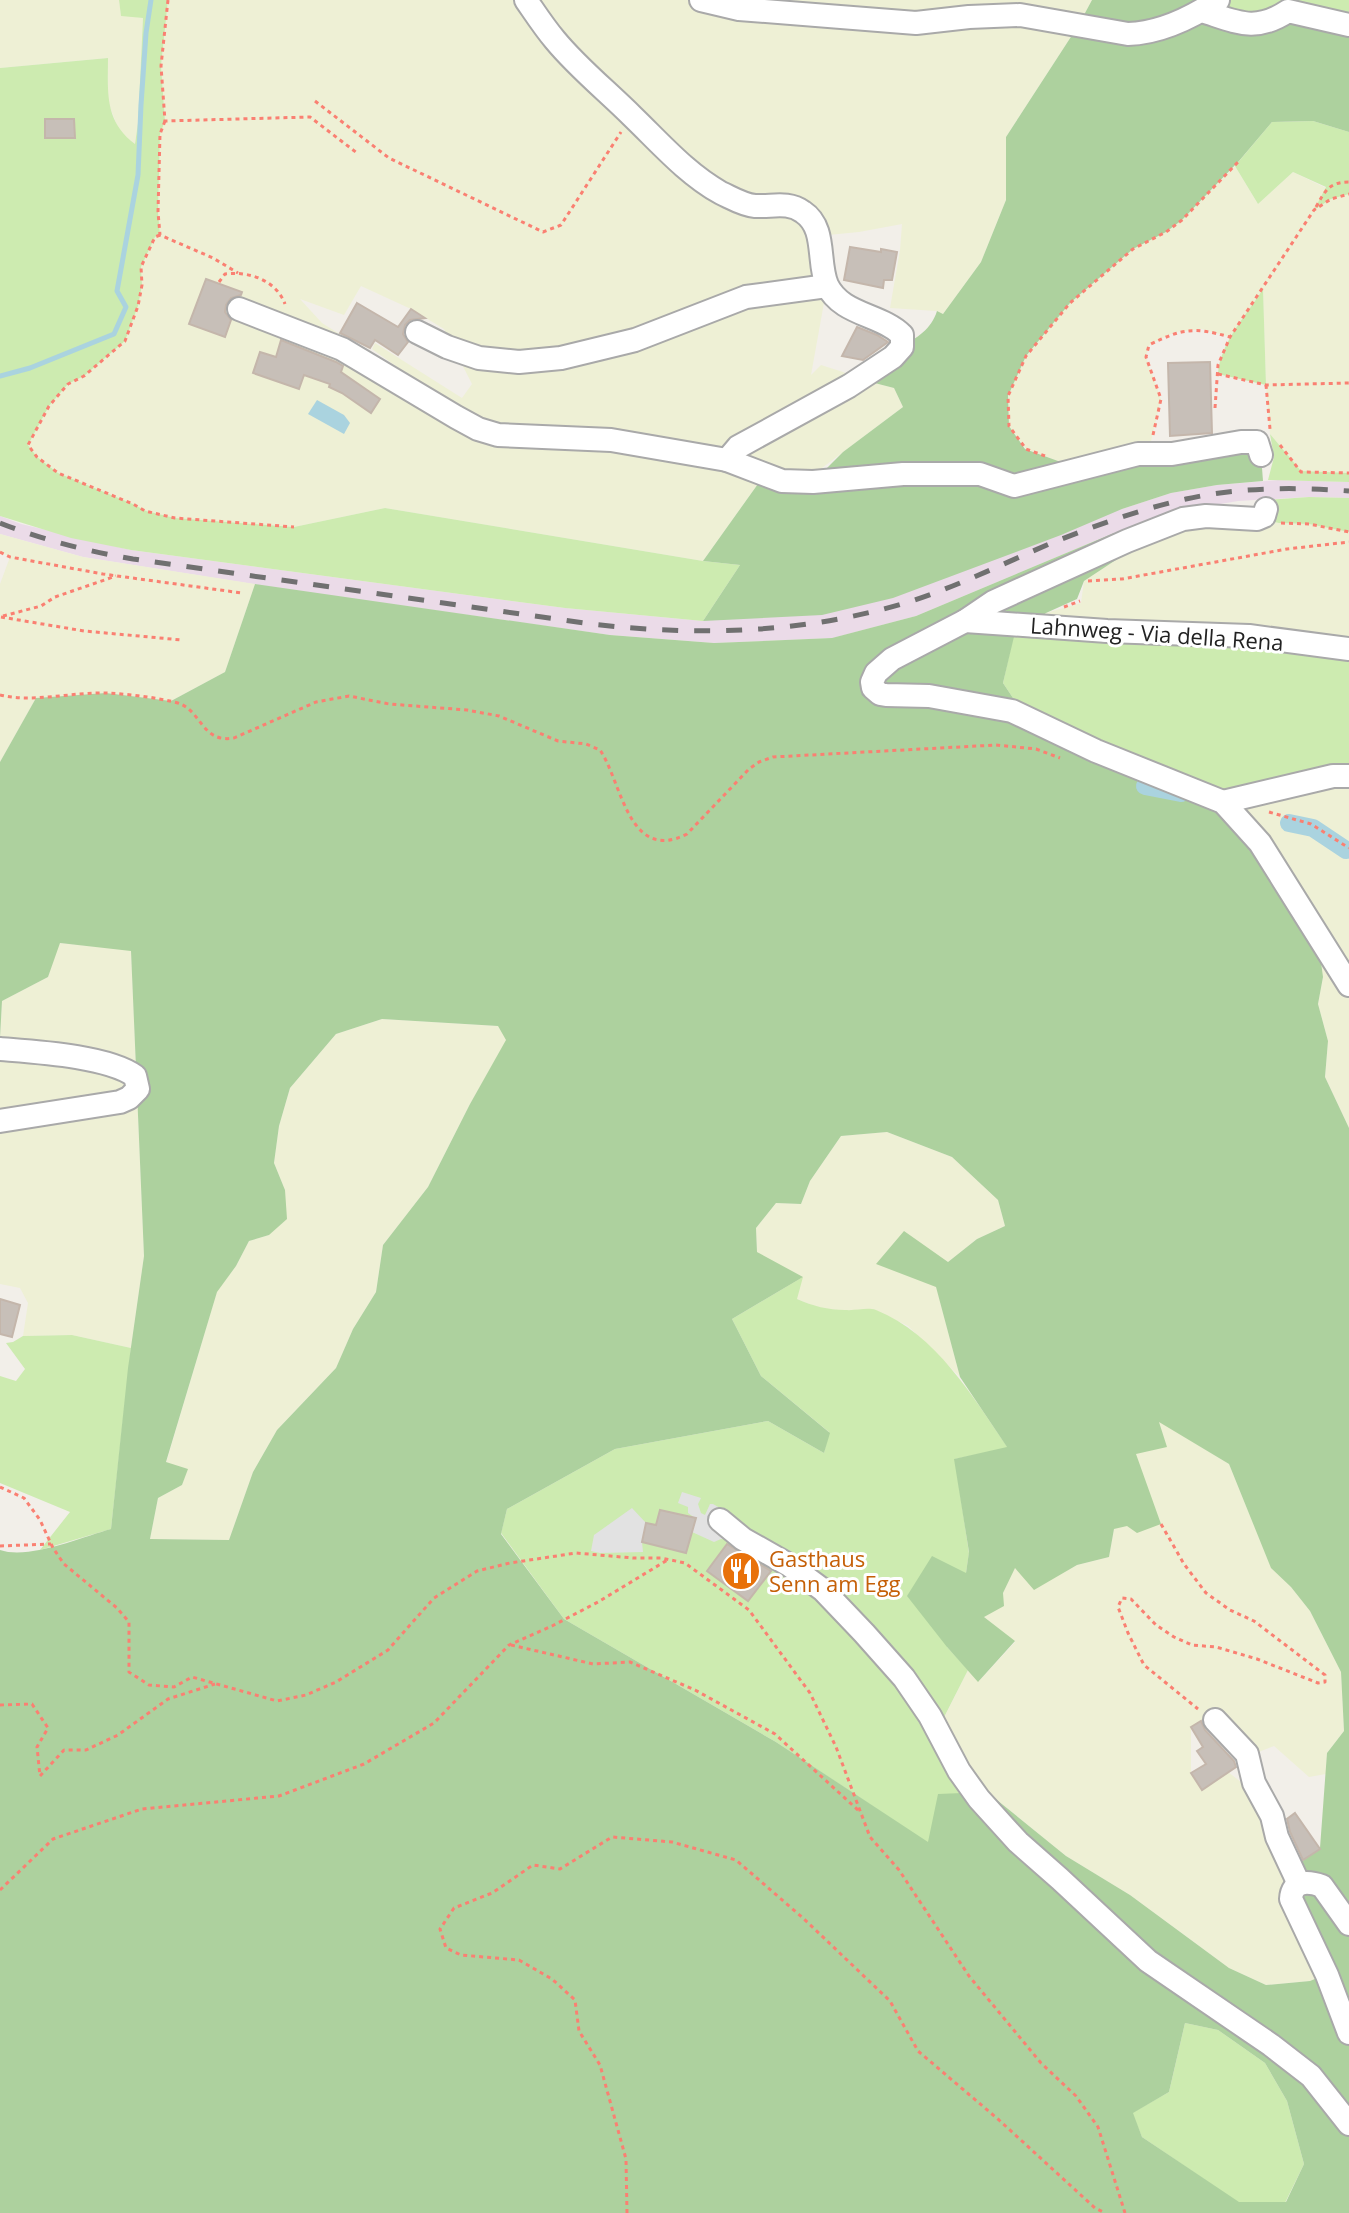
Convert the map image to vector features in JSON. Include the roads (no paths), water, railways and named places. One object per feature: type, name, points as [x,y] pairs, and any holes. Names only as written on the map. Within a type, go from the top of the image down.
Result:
[{"type":"street","points":[[526,0],[556,41],[680,163],[717,190],[742,203],[753,206],[789,205],[802,211],[814,223],[827,286],[840,301],[855,311],[883,321],[902,335],[902,347],[893,357],[849,386],[738,447],[727,460]]},
{"type":"street","points":[[701,0],[739,9],[916,23],[1020,15],[1128,34],[1163,29],[1210,5],[1242,23],[1262,24],[1288,11],[1349,25]]},
{"type":"street","points":[[417,332],[479,358],[519,362],[561,358],[635,340],[746,297],[827,286]]},
{"type":"street","points":[[239,309],[342,349],[478,429],[498,435],[611,440],[727,460],[782,481],[813,482],[903,474],[980,474],[1014,486],[1138,454],[1172,454],[1241,442],[1257,442],[1269,449]]},
{"type":"street","name":"Lahnweg - Via della Rena","points":[[1223,802],[1096,751],[1012,711],[929,696],[880,694],[873,688],[872,682],[876,673],[892,659],[965,621],[993,602],[1127,541],[1183,519],[1206,516],[1257,519],[1264,516],[1266,509]]},
{"type":"street","name":"Lahnweg - Via della Rena","points":[[965,621],[1107,631],[1249,636],[1349,649]]},
{"type":"street","points":[[1349,776],[1333,776],[1223,802],[1260,843],[1349,985]]},
{"type":"street","points":[[0,1049],[64,1055],[125,1069],[135,1076],[138,1089],[120,1102],[0,1121]]},
{"type":"street","points":[[720,1520],[743,1539],[789,1565],[823,1590],[864,1633],[913,1691],[959,1771],[979,1799],[1018,1842],[1148,1961],[1311,2076],[1349,2124]]},
{"type":"street","points":[[1215,1720],[1247,1754],[1254,1783],[1272,1816],[1277,1837],[1299,1884]]},
{"type":"street","points":[[1349,1924],[1322,1886],[1306,1882],[1291,1892],[1291,1899],[1327,1975],[1349,2033]]},
{"type":"water","points":[[317,400],[344,415],[350,423],[344,434],[308,414]]},
{"type":"waterway","points":[[0,376],[30,368],[114,334],[126,307],[117,291],[138,175],[146,33],[151,0]]},
{"type":"waterway","points":[[1145,786],[1181,793]]},
{"type":"waterway","points":[[1289,823],[1313,828],[1346,850]]},
{"type":"railway","points":[[0,523],[65,544],[133,559],[591,624],[709,631],[786,627],[902,604],[1086,530],[1186,499],[1267,489],[1349,491]]},
{"type":"place","name":"Gasthaus Senn am Egg","points":[[741,1571]]}]
